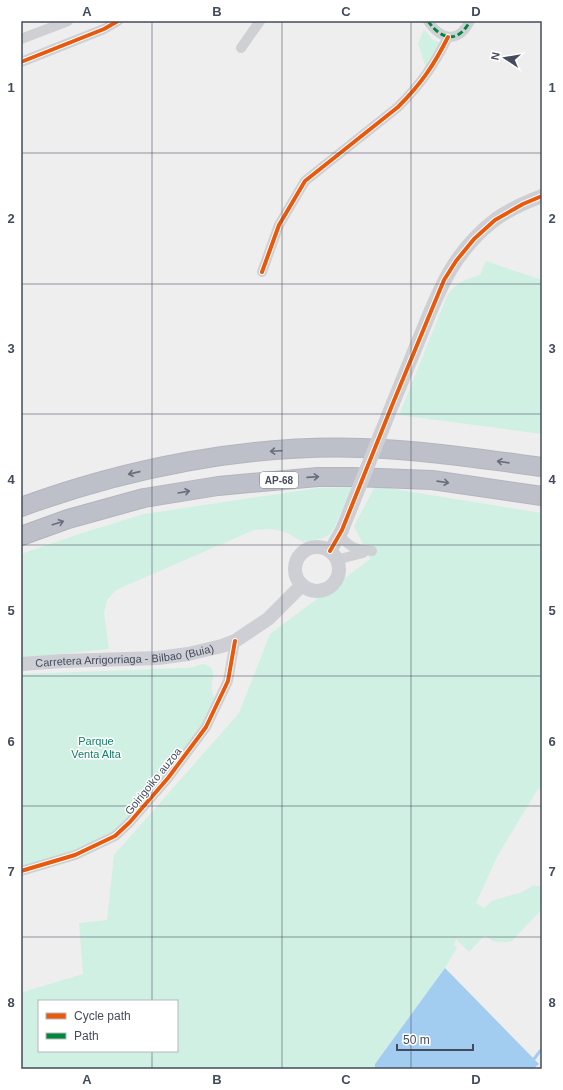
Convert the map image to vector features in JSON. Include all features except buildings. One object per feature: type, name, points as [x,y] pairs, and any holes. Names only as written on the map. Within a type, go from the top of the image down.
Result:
[{"type":"highway","points":[[21,507],[63,492],[132,473],[214,457],[266,451],[339,448],[391,449],[542,467]]},
{"type":"highway","name":"AP-68","points":[[21,536],[68,520],[144,498],[218,486],[318,477],[432,480],[542,496]]},
{"type":"street","points":[[21,39],[68,21]]},
{"type":"street","points":[[21,62],[104,29],[118,21]]},
{"type":"street","points":[[241,48],[260,21]]},
{"type":"street","points":[[428,21],[434,30],[440,35],[448,37],[458,36],[464,32],[470,21]]},
{"type":"street","points":[[262,272],[279,225],[305,181],[398,107],[411,94],[438,57],[448,37]]},
{"type":"street","points":[[342,530],[342,538],[353,548],[374,551],[350,555],[333,555],[317,547],[310,548],[299,556],[295,568],[298,580],[302,585],[311,590],[322,590],[327,588],[335,580],[338,565],[333,555],[342,530],[444,280],[456,261],[474,239],[495,220],[523,204],[542,196]]},
{"type":"street","name":"Carretera Arrigorriaga - Bilbao (Buia)","points":[[21,664],[158,658],[188,654],[235,641],[268,619],[302,585]]},
{"type":"street","name":"Goirigoiko auzoa","points":[[21,870],[75,855],[115,836],[130,822],[168,778],[206,727],[228,682],[235,641]]},
{"type":"green space","points":[[424,29],[433,40],[442,43],[426,69],[418,43]]},
{"type":"green space","points":[[486,261],[542,280],[542,434],[399,415],[447,296],[461,282],[480,275]]},
{"type":"green space","points":[[375,486],[542,513],[542,789],[538,789],[498,855],[476,903],[484,908],[491,901],[522,892],[532,886],[542,886],[542,909],[512,941],[494,941],[485,935],[469,952],[456,939],[454,945],[457,948],[445,968],[375,1064],[375,1069],[21,1069],[21,995],[23,992],[83,974],[79,923],[107,920],[114,855],[239,713],[270,634],[370,559],[354,526]]},
{"type":"green space","points":[[352,487],[335,526],[330,534],[324,538],[303,542],[285,532],[273,529],[254,530],[116,590],[107,600],[104,613],[109,649],[21,658],[21,554],[144,514],[319,488]]},
{"type":"green space","name":"Parque Venta Alta","points":[[202,664],[208,666],[213,671],[212,691],[217,706],[206,727],[115,836],[21,871],[21,674],[185,668]]},
{"type":"water","points":[[445,968],[539,1064],[533,1069],[375,1069],[375,1064]]},
{"type":"waterway","points":[[530,1060],[534,1059],[540,1051]]},
{"type":"marked path","points":[[428,21],[438,32],[449,37],[460,33],[470,21]]},
{"type":"cycle path","points":[[21,62],[104,29],[118,21]]},
{"type":"cycle path","points":[[262,272],[279,225],[305,181],[398,107],[414,90],[426,74],[438,57],[448,37]]},
{"type":"cycle path","points":[[330,551],[342,530],[444,280],[456,261],[474,239],[495,220],[523,204],[542,196]]},
{"type":"cycle path","points":[[21,871],[75,855],[115,836],[130,822],[168,778],[206,727],[228,681],[235,641]]}]
